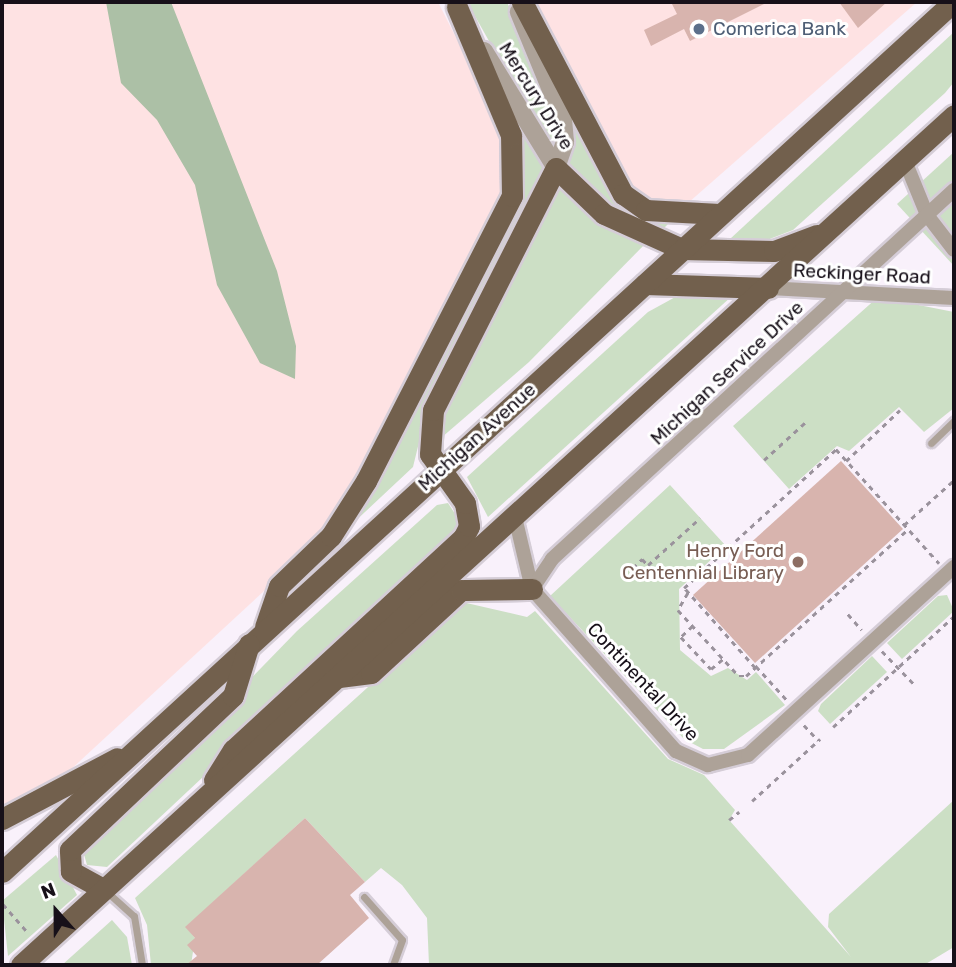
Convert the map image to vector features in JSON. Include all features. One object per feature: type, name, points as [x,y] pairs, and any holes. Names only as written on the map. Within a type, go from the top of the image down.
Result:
[{"type":"main road","points":[[522,2],[623,194],[646,210],[719,214]]},
{"type":"main road","name":"Michigan Avenue","points":[[2,872],[257,635],[953,2]]},
{"type":"main road","points":[[103,889],[71,871],[70,850],[233,696],[279,586],[331,536],[366,481],[512,196],[511,135],[456,4]]},
{"type":"main road","points":[[21,965],[768,288],[954,115]]},
{"type":"main road","points":[[200,802],[233,750],[463,538],[468,514],[440,471],[428,439],[433,410],[556,168],[604,214],[682,249],[774,251],[832,229]]},
{"type":"main road","points":[[645,284],[768,288]]},
{"type":"main road","points":[[339,677],[370,673],[461,590],[531,589]]},
{"type":"main road","points":[[2,819],[138,748]]},
{"type":"street","name":"Mercury Drive","points":[[515,2],[563,119],[565,142],[556,168]]},
{"type":"street","name":"Mercury Drive","points":[[456,4],[556,168]]},
{"type":"street","name":"Reckinger Road","points":[[905,161],[927,215],[954,250]]},
{"type":"street","name":"Michigan Service Drive","points":[[531,589],[552,559],[954,190]]},
{"type":"street","name":"Reckinger Road","points":[[768,288],[954,298]]},
{"type":"street","name":"Continental Drive","points":[[515,517],[531,589],[676,751],[719,765],[748,755],[947,565]]},
{"type":"lane","points":[[931,443],[954,421]]},
{"type":"lane","points":[[103,889],[134,916],[142,965]]},
{"type":"lane","points":[[364,897],[402,940],[393,965]]},
{"type":"path","points":[[846,461],[900,410]]},
{"type":"path","points":[[764,460],[808,419]]},
{"type":"path","points":[[789,702],[684,588],[836,449],[904,525],[947,565]]},
{"type":"path","points":[[904,525],[954,480]]},
{"type":"path","points":[[648,565],[700,517]]},
{"type":"path","points":[[688,593],[678,610],[738,676],[755,667],[908,529]]},
{"type":"path","points":[[642,559],[648,565],[654,572],[645,580],[633,568],[642,559]]},
{"type":"path","points":[[848,614],[864,632]]},
{"type":"path","points":[[833,727],[954,616]]},
{"type":"path","points":[[693,626],[681,636],[696,653],[711,669],[723,659]]},
{"type":"path","points":[[880,648],[913,683]]},
{"type":"path","points":[[752,801],[819,740],[801,722]]},
{"type":"path","points":[[729,820],[739,812]]},
{"type":"path","points":[[3,904],[31,936]]},
{"type":"shaded area","points":[[2,2],[438,2],[501,127],[509,178],[328,532],[2,833]]},
{"type":"shaded area","points":[[533,2],[917,2],[688,203],[648,201],[628,185]]},
{"type":"green space","points":[[106,2],[171,2],[277,271],[296,346],[295,379],[260,363],[217,285],[195,185],[157,120],[121,83]]},
{"type":"green space","points":[[467,2],[507,2],[557,116],[557,150],[550,149]]},
{"type":"green space","points":[[954,32],[954,82],[945,93],[793,230],[767,240],[730,239]]},
{"type":"green space","points":[[541,51],[607,180],[671,221],[662,230],[618,214],[564,166]]},
{"type":"green space","points":[[504,102],[548,165],[430,397],[413,467],[349,527],[504,227]]},
{"type":"green space","points":[[954,152],[954,266],[897,204]]},
{"type":"green space","points":[[554,180],[647,242],[529,362],[441,438],[440,412]]},
{"type":"green space","points":[[679,295],[732,296],[488,517],[467,477],[648,312]]},
{"type":"green space","points":[[878,297],[954,312],[954,408],[924,432],[899,407],[849,451],[837,446],[789,489],[733,426]]},
{"type":"green space","points":[[670,485],[726,546],[679,589],[680,650],[711,676],[728,668],[747,680],[756,672],[785,705],[724,749],[703,749],[684,739],[550,596]]},
{"type":"green space","points":[[448,503],[459,520],[445,550],[107,867],[87,865],[83,851],[297,631],[437,505]]},
{"type":"green space","points":[[947,595],[954,611],[902,659],[887,643],[938,596]]},
{"type":"green space","points":[[462,602],[527,617],[535,611],[668,759],[704,775],[735,810],[729,820],[851,957],[828,927],[829,914],[954,800],[954,947],[924,965],[429,965],[427,918],[402,885],[381,868],[365,882],[305,818],[186,927],[195,938],[191,965],[151,965],[147,925],[135,898]]},
{"type":"green space","points":[[872,656],[887,672],[830,724],[818,711],[821,704]]},
{"type":"green space","points":[[56,855],[77,895],[8,956],[2,901]]},
{"type":"green space","points":[[112,920],[127,937],[132,965],[62,965]]},
{"type":"building","name":"Comerica Bank","points":[[671,2],[768,2],[690,41],[684,29],[651,46],[644,30],[677,14]]},
{"type":"building","points":[[839,2],[887,2],[858,28]]},
{"type":"building","name":"Henry Ford Centennial Library","points":[[841,461],[903,529],[755,663],[693,595]]},
{"type":"building","points":[[305,818],[365,882],[350,895],[369,918],[317,965],[186,965],[197,956],[187,945],[195,938],[185,927]]},
{"type":"place","name":"Comerica Bank","points":[[699,29]]},
{"type":"place","name":"Henry Ford Centennial Library","points":[[798,562]]}]
